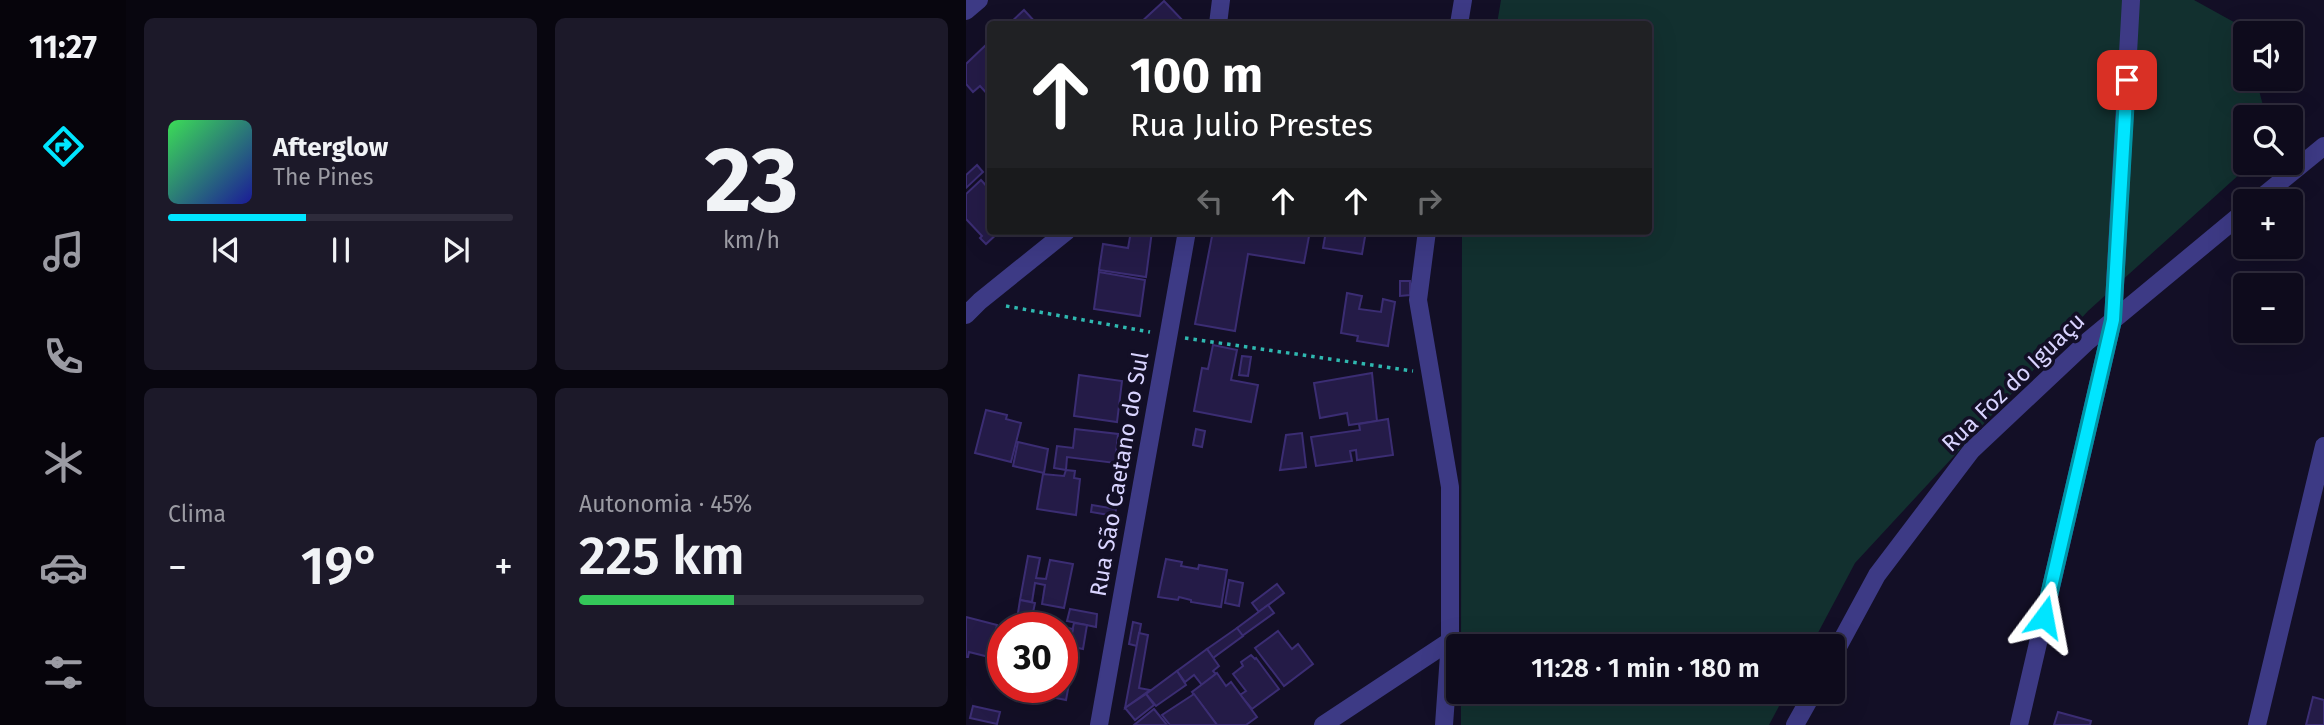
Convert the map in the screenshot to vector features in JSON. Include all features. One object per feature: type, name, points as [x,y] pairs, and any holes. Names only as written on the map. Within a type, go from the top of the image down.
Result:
[{"type":"street","points":[[966,11],[979,0]]},
{"type":"street","points":[[1218,21],[1221,0]]},
{"type":"street","points":[[1460,21],[1463,0]]},
{"type":"street","points":[[2019,725],[2113,320],[2131,0]]},
{"type":"street","points":[[2272,189],[2324,146]]},
{"type":"street","name":"Rua Foz do Iguaçu","points":[[1845,634],[1877,575],[1970,451],[2113,320],[2233,221]]},
{"type":"street","points":[[966,315],[1062,235]]},
{"type":"street","name":"Rua São Caetano do Sul","points":[[1099,725],[1186,235]]},
{"type":"street","points":[[1426,235],[1418,300],[1450,487],[1450,634]]},
{"type":"street","points":[[2257,725],[2324,446]]},
{"type":"street","points":[[1323,725],[1446,643]]},
{"type":"street","points":[[1444,725],[1446,697]]},
{"type":"street","points":[[1796,725],[1807,704]]},
{"type":"path","points":[[980,301],[1168,335],[1432,374]]},
{"type":"green space","points":[[1501,0],[2194,0],[2233,22],[2233,91],[2259,91],[2263,105],[2233,105],[2233,175],[2239,175],[2088,311],[1855,563],[1817,634],[1461,634],[1462,235],[1652,235],[1652,21],[1498,21]]},
{"type":"green space","points":[[1461,704],[1780,704],[1769,725],[1461,725]]},
{"type":"building","points":[[1164,1],[1183,21],[1142,21]]},
{"type":"building","points":[[1024,10],[1034,21],[1012,21]]},
{"type":"building","points":[[987,44],[987,94],[980,86],[973,92],[966,84],[966,64]]},
{"type":"building","points":[[977,165],[983,172],[966,188],[966,175]]},
{"type":"building","points":[[981,180],[987,187],[987,235],[996,235],[986,244],[966,219],[966,194]]},
{"type":"building","points":[[1130,235],[1151,235],[1146,277],[1099,270],[1103,244],[1128,248]]},
{"type":"building","points":[[1212,235],[1309,235],[1304,263],[1248,254],[1235,331],[1195,324]]},
{"type":"building","points":[[1325,235],[1365,235],[1362,254],[1323,248]]},
{"type":"building","points":[[1099,272],[1145,280],[1140,316],[1094,309]]},
{"type":"building","points":[[1400,281],[1410,281],[1410,295],[1400,296]]},
{"type":"building","points":[[1347,293],[1362,296],[1359,309],[1381,312],[1383,299],[1395,302],[1388,346],[1357,341],[1358,336],[1341,333]]},
{"type":"building","points":[[1213,345],[1237,350],[1231,380],[1258,385],[1251,422],[1194,411],[1202,368],[1208,369]]},
{"type":"building","points":[[1242,356],[1251,357],[1248,376],[1239,375]]},
{"type":"building","points":[[1372,373],[1377,421],[1349,425],[1347,413],[1320,418],[1314,383]]},
{"type":"building","points":[[1079,375],[1122,381],[1117,422],[1074,416]]},
{"type":"building","points":[[986,410],[1007,415],[1006,419],[1021,423],[1011,462],[975,453]]},
{"type":"building","points":[[1388,419],[1393,455],[1357,460],[1356,450],[1350,451],[1352,461],[1316,466],[1311,437],[1360,430],[1359,424]]},
{"type":"building","points":[[1075,429],[1118,434],[1115,463],[1067,457],[1066,470],[1054,468],[1057,446],[1073,448]]},
{"type":"building","points":[[1196,429],[1205,431],[1202,447],[1193,445]]},
{"type":"building","points":[[1302,433],[1306,467],[1280,470],[1286,435]]},
{"type":"building","points":[[1018,442],[1048,449],[1044,473],[1013,466]]},
{"type":"building","points":[[1066,470],[1075,471],[1074,478],[1080,479],[1076,515],[1037,509],[1043,474],[1064,476]]},
{"type":"building","points":[[1092,505],[1116,509],[1115,516],[1091,512]]},
{"type":"building","points":[[1028,556],[1040,558],[1036,578],[1046,579],[1050,560],[1073,564],[1064,608],[1042,604],[1045,585],[1035,583],[1032,602],[1020,600]]},
{"type":"building","points":[[1166,559],[1182,562],[1181,566],[1198,569],[1199,565],[1227,570],[1221,607],[1179,597],[1178,600],[1158,597]]},
{"type":"building","points":[[1229,580],[1243,583],[1239,606],[1225,603]]},
{"type":"building","points":[[1277,584],[1284,593],[1259,612],[1252,603]]},
{"type":"building","points":[[1020,600],[1035,603],[1033,612],[1018,612]]},
{"type":"building","points":[[1268,605],[1274,613],[1242,636],[1237,628]]},
{"type":"building","points":[[1070,609],[1097,614],[1096,627],[1078,623],[1078,612],[1069,612]]},
{"type":"building","points":[[966,617],[987,622],[987,656],[969,652],[966,657]]},
{"type":"building","points":[[1133,622],[1141,624],[1137,646],[1129,644]]},
{"type":"building","points":[[1078,624],[1087,625],[1083,649],[1078,648]]},
{"type":"building","points":[[1237,628],[1243,636],[1213,658],[1207,649]]},
{"type":"building","points":[[1278,631],[1292,649],[1298,644],[1313,664],[1284,686],[1255,648]]},
{"type":"building","points":[[1139,633],[1148,635],[1139,688],[1150,690],[1125,708]]},
{"type":"building","points":[[1207,649],[1219,666],[1213,671],[1216,674],[1202,685],[1194,675],[1185,682],[1177,671]]},
{"type":"building","points":[[1251,655],[1279,689],[1252,709],[1240,695],[1246,691],[1233,674],[1243,666],[1241,662]]},
{"type":"building","points":[[1177,671],[1186,685],[1156,706],[1146,694]]},
{"type":"building","points":[[1217,673],[1226,686],[1231,682],[1257,717],[1246,725],[1217,725],[1192,692]]},
{"type":"building","points":[[1146,694],[1154,705],[1135,720],[1125,708]]},
{"type":"building","points":[[1194,694],[1217,725],[1170,725],[1162,715]]},
{"type":"building","points":[[2313,697],[2324,700],[2324,725],[2306,725]]},
{"type":"building","points":[[973,706],[1000,712],[997,724],[970,718]]},
{"type":"building","points":[[1154,709],[1167,725],[1134,725]]},
{"type":"building","points":[[2058,712],[2091,721],[2090,725],[2054,725]]},
{"type":"route","points":[[2044,617],[2113,320],[2127,80]]}]
